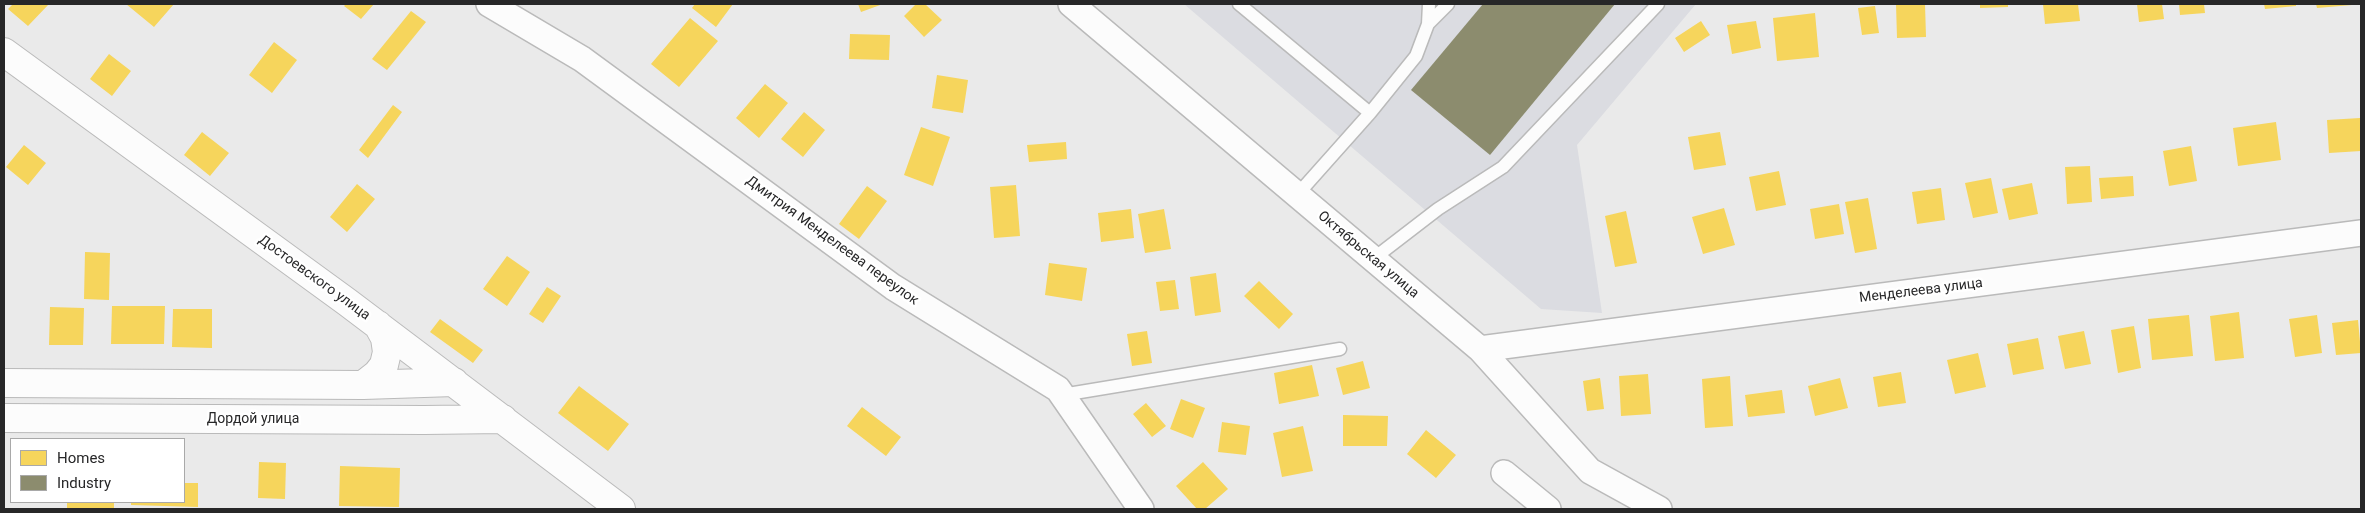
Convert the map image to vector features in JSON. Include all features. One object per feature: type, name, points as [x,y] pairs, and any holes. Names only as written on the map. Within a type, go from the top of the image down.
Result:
[{"type":"street","name":"Дмитрия Менделеева переулок","points":[[489,4],[582,59],[893,287],[1058,390],[1141,509]]},
{"type":"street","name":"Октябрьская улица","points":[[1071,4],[1480,349],[1590,472],[1659,509]]},
{"type":"street","name":"Достоевского улица","points":[[4,52],[454,382],[621,509]]},
{"type":"street","name":"Менделеева улица","points":[[1480,349],[2361,233]]},
{"type":"street","points":[[363,385],[377,374],[384,365],[388,352],[385,338],[378,326]]},
{"type":"street","points":[[4,383],[363,385],[454,382]]},
{"type":"street","points":[[424,420],[454,382]]},
{"type":"street","name":"Дордой улица","points":[[4,418],[502,419]]},
{"type":"street","points":[[1504,473],[1548,509]]},
{"type":"lane","points":[[1240,4],[1370,113]]},
{"type":"lane","points":[[1297,195],[1370,113],[1416,56],[1428,24],[1429,4]]},
{"type":"lane","points":[[1428,24],[1448,4]]},
{"type":"lane","points":[[1373,259],[1438,209],[1502,167],[1658,4]]},
{"type":"lane","points":[[1062,395],[1340,350]]},
{"type":"shaded area","points":[[1184,4],[1696,4],[1577,145],[1602,313],[1541,309]]},
{"type":"building: Homes","points":[[13,4],[49,4],[28,26],[8,9]]},
{"type":"building: Homes","points":[[126,4],[174,4],[154,27]]},
{"type":"building: Homes","points":[[346,4],[374,4],[361,19],[344,6]]},
{"type":"building: Homes","points":[[695,4],[733,4],[716,27],[692,8]]},
{"type":"building: Homes","points":[[858,4],[883,4],[861,12]]},
{"type":"building: Homes","points":[[916,4],[925,4],[942,20],[924,37],[904,16]]},
{"type":"building: Homes","points":[[1896,4],[1925,4],[1926,37],[1897,38]]},
{"type":"building: Homes","points":[[1980,4],[2008,4],[2008,7],[1980,8]]},
{"type":"building: Homes","points":[[2043,4],[2078,4],[2080,21],[2045,24]]},
{"type":"building: Homes","points":[[2137,4],[2162,4],[2164,19],[2139,22]]},
{"type":"building: Homes","points":[[2179,4],[2204,4],[2205,13],[2180,15]]},
{"type":"building: Homes","points":[[2264,4],[2296,4],[2296,6],[2265,9]]},
{"type":"building: Homes","points":[[2316,4],[2352,4],[2352,5],[2317,8]]},
{"type":"building: Homes","points":[[1875,6],[1879,33],[1862,35],[1858,8]]},
{"type":"building: Homes","points":[[411,11],[426,22],[387,70],[372,59]]},
{"type":"building: Homes","points":[[1815,13],[1819,57],[1777,61],[1773,18]]},
{"type":"building: Homes","points":[[690,18],[718,41],[679,87],[651,64]]},
{"type":"building: Homes","points":[[1701,21],[1710,35],[1684,52],[1675,38]]},
{"type":"building: Homes","points":[[1756,21],[1761,48],[1732,54],[1727,25]]},
{"type":"building: Homes","points":[[850,34],[890,35],[889,60],[849,59]]},
{"type":"building: Homes","points":[[274,42],[297,60],[272,93],[249,75]]},
{"type":"building: Homes","points":[[109,54],[131,71],[112,96],[90,79]]},
{"type":"building: Homes","points":[[937,75],[968,80],[963,113],[932,108]]},
{"type":"building: Homes","points":[[765,84],[788,103],[759,138],[736,118]]},
{"type":"building: Homes","points":[[393,105],[402,112],[368,158],[359,150]]},
{"type":"building: Homes","points":[[804,112],[825,130],[803,157],[781,139]]},
{"type":"building: Homes","points":[[2360,118],[2361,151],[2329,153],[2327,120]]},
{"type":"building: Homes","points":[[2276,122],[2281,160],[2238,166],[2233,128]]},
{"type":"building: Homes","points":[[921,127],[950,137],[933,186],[904,175]]},
{"type":"building: Homes","points":[[202,132],[229,153],[210,176],[184,155]]},
{"type":"building: Homes","points":[[1720,132],[1726,165],[1694,170],[1688,137]]},
{"type":"building: Homes","points":[[1066,142],[1067,159],[1029,162],[1027,145]]},
{"type":"building: Homes","points":[[24,145],[46,163],[28,185],[6,167]]},
{"type":"building: Homes","points":[[2191,146],[2197,181],[2169,186],[2163,151]]},
{"type":"building: Homes","points":[[2090,166],[2092,202],[2067,204],[2065,167]]},
{"type":"building: Homes","points":[[1779,171],[1786,205],[1756,211],[1749,177]]},
{"type":"building: Homes","points":[[2133,176],[2134,196],[2101,199],[2099,178]]},
{"type":"building: Homes","points":[[1991,178],[1998,213],[1973,218],[1965,183]]},
{"type":"building: Homes","points":[[2032,183],[2038,214],[2009,220],[2002,189]]},
{"type":"building: Homes","points":[[357,184],[375,199],[347,232],[330,217]]},
{"type":"building: Homes","points":[[1016,185],[1020,236],[994,238],[990,187]]},
{"type":"building: Homes","points":[[867,186],[887,201],[859,239],[839,224]]},
{"type":"building: Homes","points":[[1941,188],[1945,220],[1917,224],[1912,192]]},
{"type":"building: Homes","points":[[1868,198],[1877,249],[1855,253],[1845,202]]},
{"type":"building: Homes","points":[[1839,204],[1844,234],[1815,239],[1810,209]]},
{"type":"building: Homes","points":[[1724,208],[1735,245],[1703,254],[1692,217]]},
{"type":"building: Homes","points":[[1131,209],[1134,238],[1101,242],[1098,213]]},
{"type":"building: Homes","points":[[1164,209],[1171,249],[1145,253],[1138,214]]},
{"type":"building: Homes","points":[[1626,211],[1637,263],[1615,267],[1605,216]]},
{"type":"building: Homes","points":[[85,252],[110,253],[109,300],[84,299]]},
{"type":"building: Homes","points":[[507,256],[530,272],[507,306],[483,289]]},
{"type":"building: Homes","points":[[1049,263],[1087,268],[1082,301],[1045,295]]},
{"type":"building: Homes","points":[[1216,273],[1221,312],[1195,316],[1190,277]]},
{"type":"building: Homes","points":[[1175,280],[1179,309],[1160,311],[1156,282]]},
{"type":"building: Homes","points":[[1259,281],[1293,314],[1279,329],[1244,296]]},
{"type":"building: Homes","points":[[547,287],[561,296],[543,323],[529,314]]},
{"type":"building: Homes","points":[[112,306],[165,306],[164,344],[111,344]]},
{"type":"building: Homes","points":[[50,307],[84,308],[83,345],[49,345]]},
{"type":"building: Homes","points":[[173,309],[212,309],[212,348],[172,347]]},
{"type":"building: Homes","points":[[2239,312],[2244,358],[2215,361],[2210,316]]},
{"type":"building: Homes","points":[[2189,315],[2193,356],[2152,360],[2148,319]]},
{"type":"building: Homes","points":[[2317,315],[2322,353],[2295,357],[2289,319]]},
{"type":"building: Homes","points":[[440,319],[483,350],[473,363],[430,332]]},
{"type":"building: Homes","points":[[2358,320],[2361,353],[2336,355],[2332,323]]},
{"type":"building: Homes","points":[[2134,326],[2141,368],[2118,373],[2111,330]]},
{"type":"building: Homes","points":[[1147,331],[1152,363],[1132,366],[1127,334]]},
{"type":"building: Homes","points":[[2084,331],[2091,364],[2065,369],[2058,336]]},
{"type":"building: Homes","points":[[2038,338],[2044,369],[2013,375],[2007,344]]},
{"type":"building: Homes","points":[[1978,353],[1986,387],[1955,394],[1947,360]]},
{"type":"building: Homes","points":[[1363,361],[1370,388],[1343,395],[1336,368]]},
{"type":"building: Homes","points":[[1312,365],[1319,396],[1279,404],[1274,373]]},
{"type":"building: Homes","points":[[1901,372],[1906,403],[1878,407],[1873,377]]},
{"type":"building: Homes","points":[[1648,374],[1651,414],[1621,416],[1619,376]]},
{"type":"building: Homes","points":[[1730,376],[1733,426],[1705,428],[1702,379]]},
{"type":"building: Homes","points":[[1600,378],[1604,409],[1587,411],[1583,381]]},
{"type":"building: Homes","points":[[1840,378],[1848,408],[1815,416],[1808,386]]},
{"type":"building: Homes","points":[[579,386],[629,424],[608,451],[558,413]]},
{"type":"building: Homes","points":[[1782,390],[1785,413],[1748,417],[1745,395]]},
{"type":"building: Homes","points":[[1181,399],[1205,408],[1193,438],[1170,429]]},
{"type":"building: Homes","points":[[1146,403],[1166,426],[1152,437],[1133,414]]},
{"type":"building: Homes","points":[[862,407],[901,437],[886,456],[847,426]]},
{"type":"building: Homes","points":[[1343,415],[1388,416],[1387,446],[1343,446]]},
{"type":"building: Homes","points":[[1222,422],[1250,426],[1246,455],[1218,452]]},
{"type":"building: Homes","points":[[1303,426],[1313,471],[1282,477],[1273,433]]},
{"type":"building: Homes","points":[[1426,430],[1456,455],[1436,478],[1407,454]]},
{"type":"building: Homes","points":[[259,462],[286,463],[285,499],[258,498]]},
{"type":"building: Homes","points":[[1203,462],[1228,489],[1205,509],[1197,509],[1176,486]]},
{"type":"building: Homes","points":[[340,466],[400,468],[399,507],[339,506]]},
{"type":"building: Homes","points":[[185,483],[198,483],[198,507],[131,505],[131,503],[185,503]]},
{"type":"building: Homes","points":[[67,503],[114,503],[114,509],[67,509]]},
{"type":"building: Industry","points":[[1483,4],[1615,4],[1490,155],[1411,90]]}]
